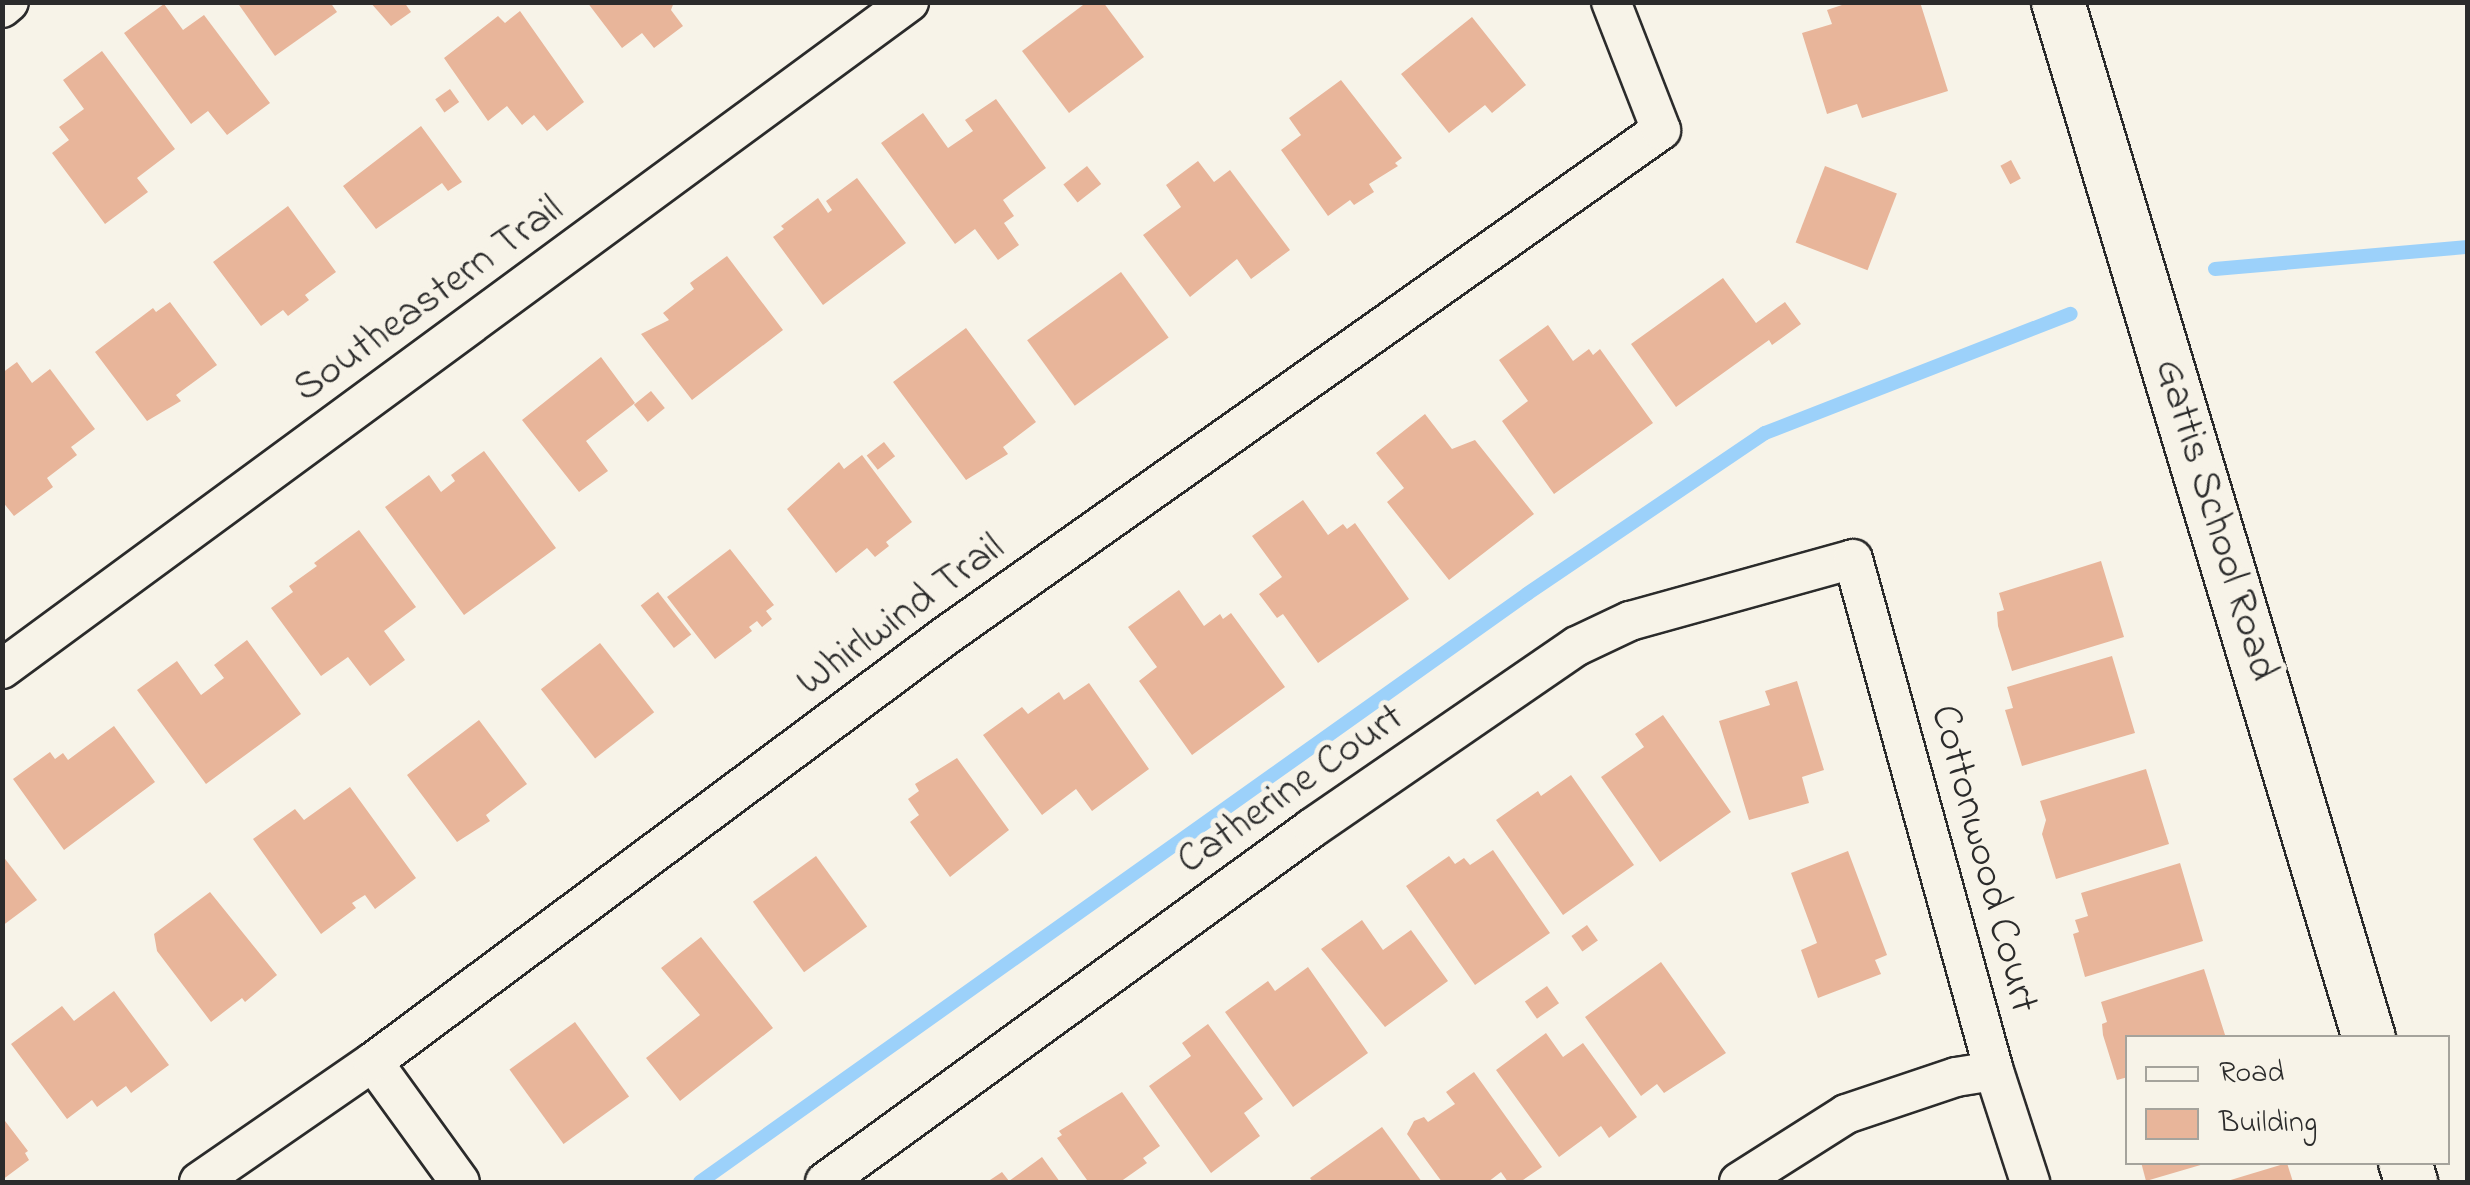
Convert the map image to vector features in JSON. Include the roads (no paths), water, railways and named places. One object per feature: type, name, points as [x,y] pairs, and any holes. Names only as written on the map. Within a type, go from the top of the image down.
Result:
[{"type":"main road","name":"Gattis School Road","points":[[2058,2],[2368,1035]]},
{"type":"street","points":[[2,8],[10,2]]},
{"type":"street","name":"Southeastern Trail","points":[[2,669],[909,2]]},
{"type":"street","name":"Whirlwind Trail","points":[[199,1182],[373,1062],[944,637],[1662,130],[1611,2]]},
{"type":"street","name":"Cottonwood Court","points":[[1853,559],[1994,1071],[2030,1182]]},
{"type":"street","name":"Catherine Court","points":[[825,1182],[1312,828],[1577,646],[1630,621],[1853,559]]},
{"type":"street","points":[[373,1062],[460,1182]]},
{"type":"street","points":[[1739,1182],[1846,1114],[1956,1077],[1994,1071]]},
{"type":"waterway","points":[[2215,269],[2468,247]]},
{"type":"waterway","points":[[700,1182],[1527,594],[1765,433],[2071,314]]}]
